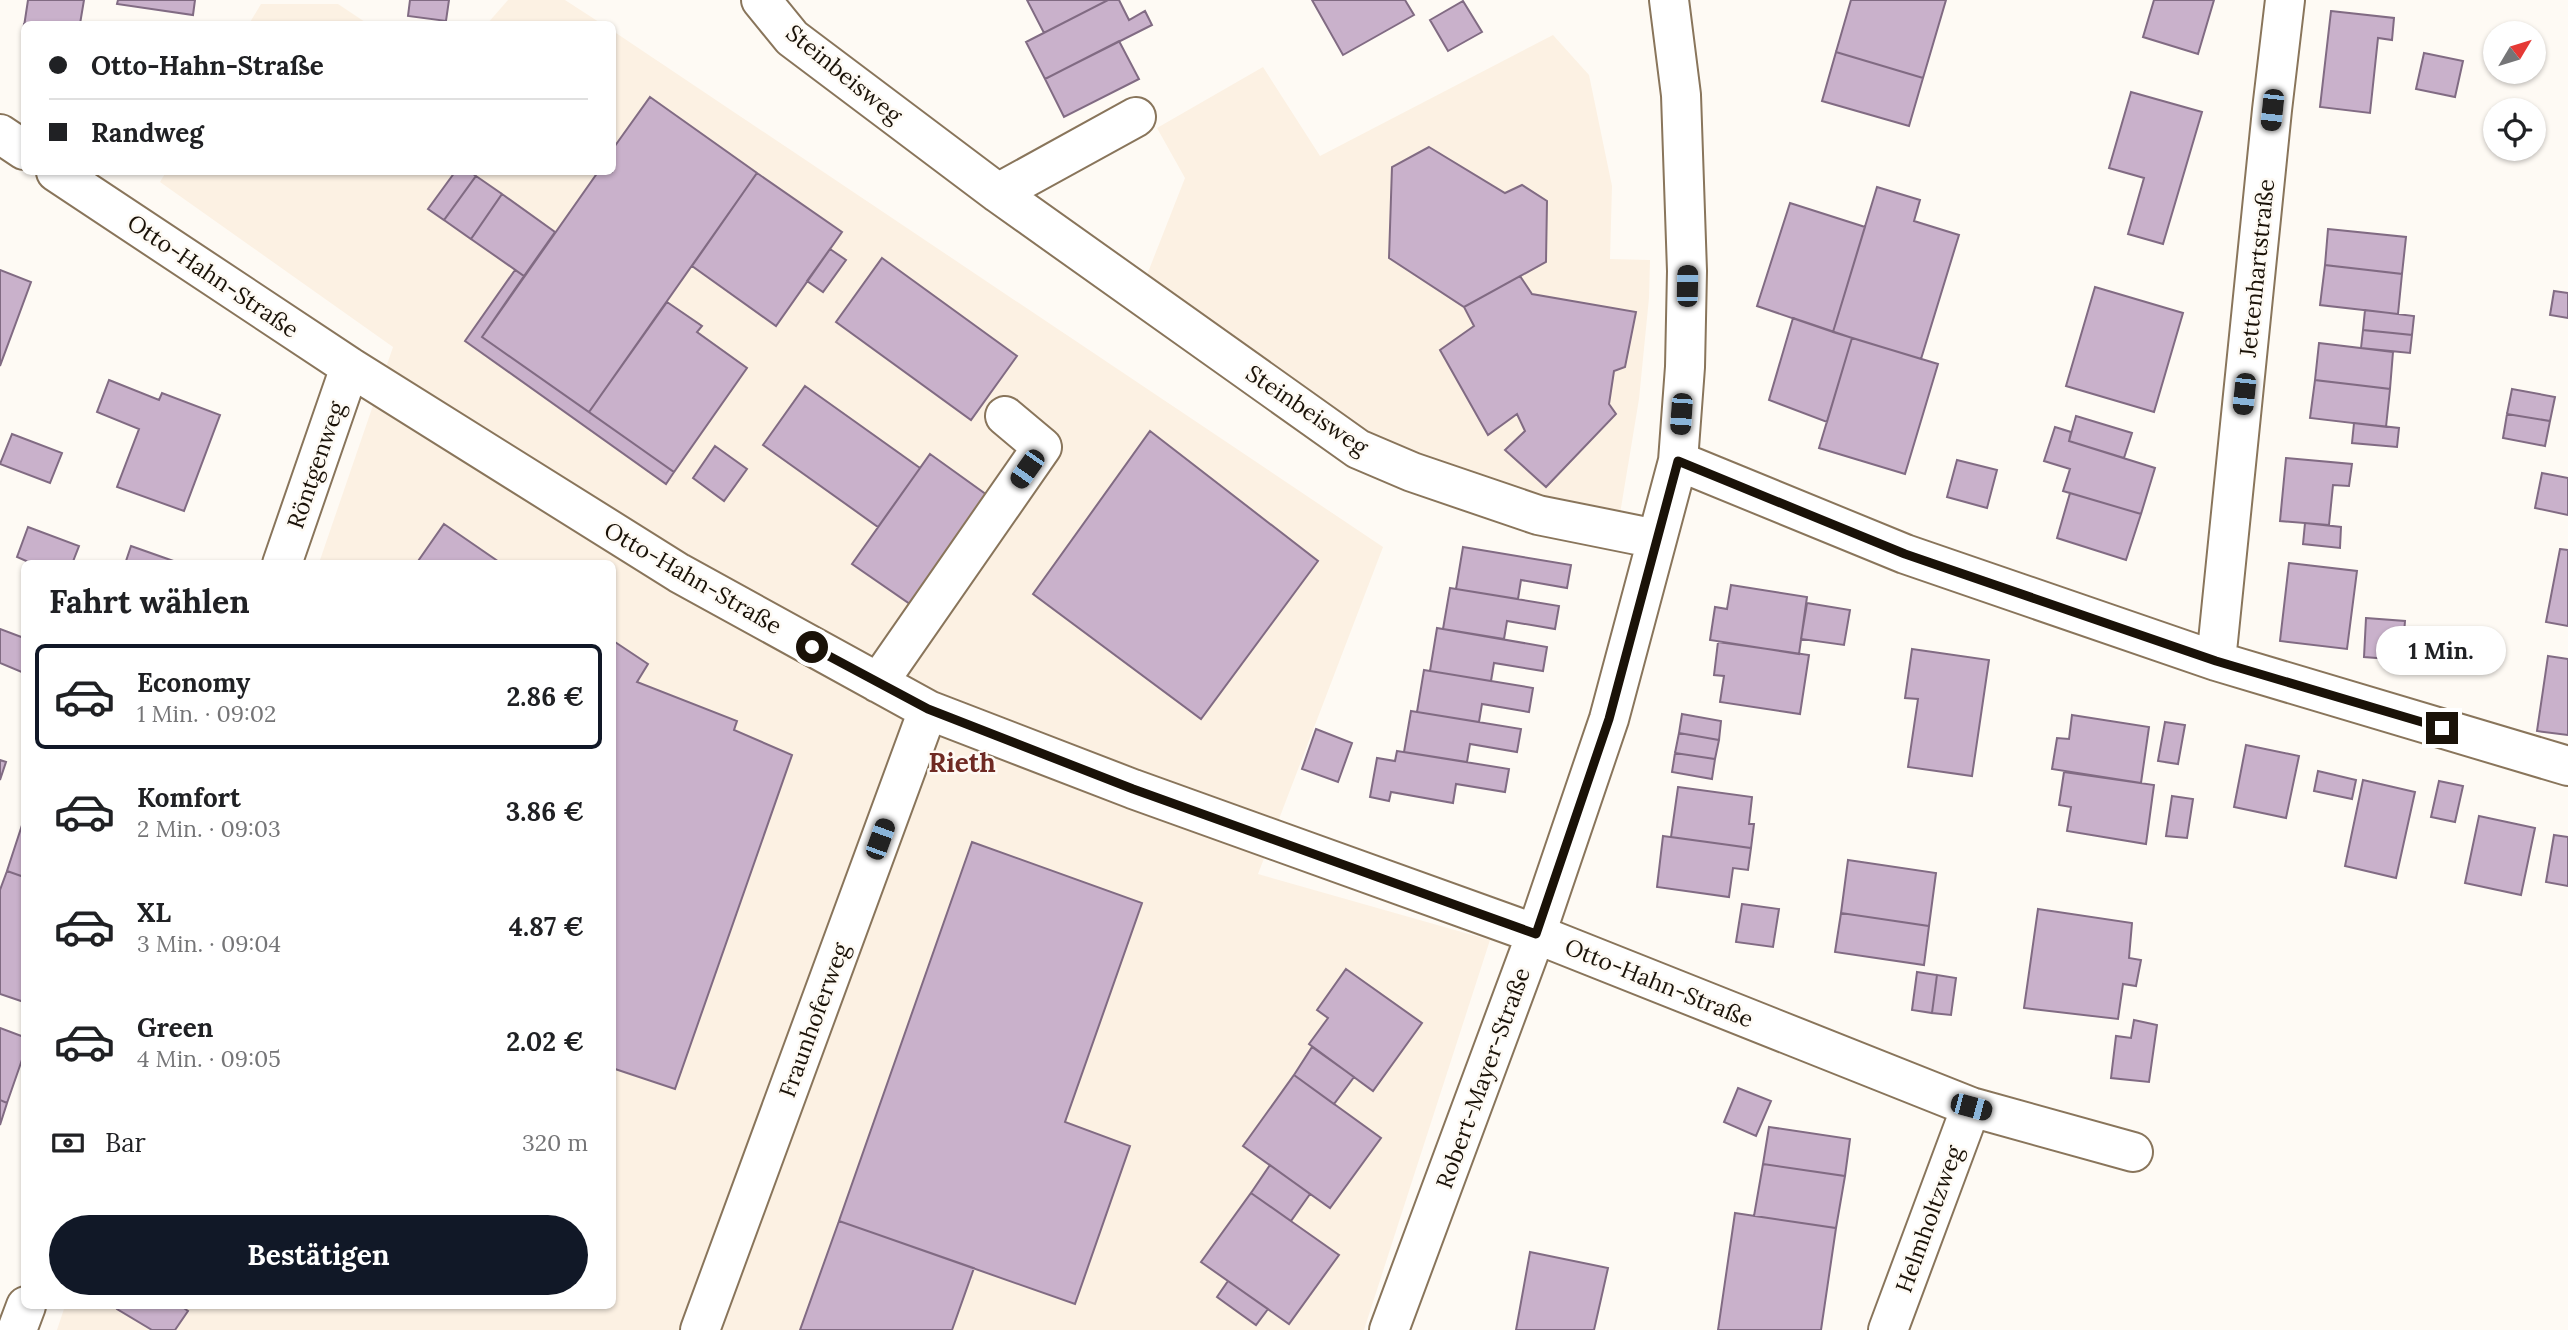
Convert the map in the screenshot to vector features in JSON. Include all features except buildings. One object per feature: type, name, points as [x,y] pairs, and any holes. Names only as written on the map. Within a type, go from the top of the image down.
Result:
[{"type":"street","name":"Steinbeisweg","points":[[761,0],[792,38],[998,193],[1357,449],[1412,472],[1538,515],[1657,539]]},
{"type":"street","name":"Robert-Mayer-Straße","points":[[1389,1330],[1536,934],[1609,719],[1678,461],[1685,367],[1687,259],[1681,95],[1669,0]]},
{"type":"street","name":"Jettenhartstraße","points":[[2216,661],[2285,0]]},
{"type":"street","points":[[998,193],[1136,117]]},
{"type":"street","points":[[0,134],[21,148]]},
{"type":"street","name":"Otto-Hahn-Straße","points":[[61,175],[350,367],[679,573],[928,709],[1133,789],[1536,934],[1971,1107],[2133,1152]]},
{"type":"street","name":"Röntgenweg","points":[[283,560],[350,367]]},
{"type":"street","points":[[878,683],[1042,447],[1005,416]]},
{"type":"street","points":[[1678,461],[1905,554],[2216,661],[2568,766]]},
{"type":"street","name":"Fraunhoferweg","points":[[700,1330],[928,709]]},
{"type":"street","name":"Helmholtzweg","points":[[1888,1330],[1971,1107]]},
{"type":"street","points":[[17,1330],[25,1309]]},
{"type":"shaded area","points":[[508,0],[565,0],[597,21],[490,21]]},
{"type":"shaded area","points":[[261,4],[338,4],[364,21],[251,21]]},
{"type":"shaded area","points":[[616,33],[1383,547],[1258,874],[1490,940],[1364,1330],[57,1330],[64,1309],[616,1309],[616,560],[320,560],[393,347],[160,182],[164,175],[616,175]]},
{"type":"shaded area","points":[[1553,35],[1589,75],[1612,186],[1610,259],[1650,260],[1639,399],[1619,520],[1432,468],[1340,424],[1143,285],[1185,178],[1157,128],[1263,67],[1320,156]]},
{"type":"district","name":"Rieth","points":[[962,763]]},
{"type":"route","points":[[812,647],[928,709],[1133,789],[1536,934],[1609,719],[1678,461],[1905,554],[2216,661],[2442,728]]}]
